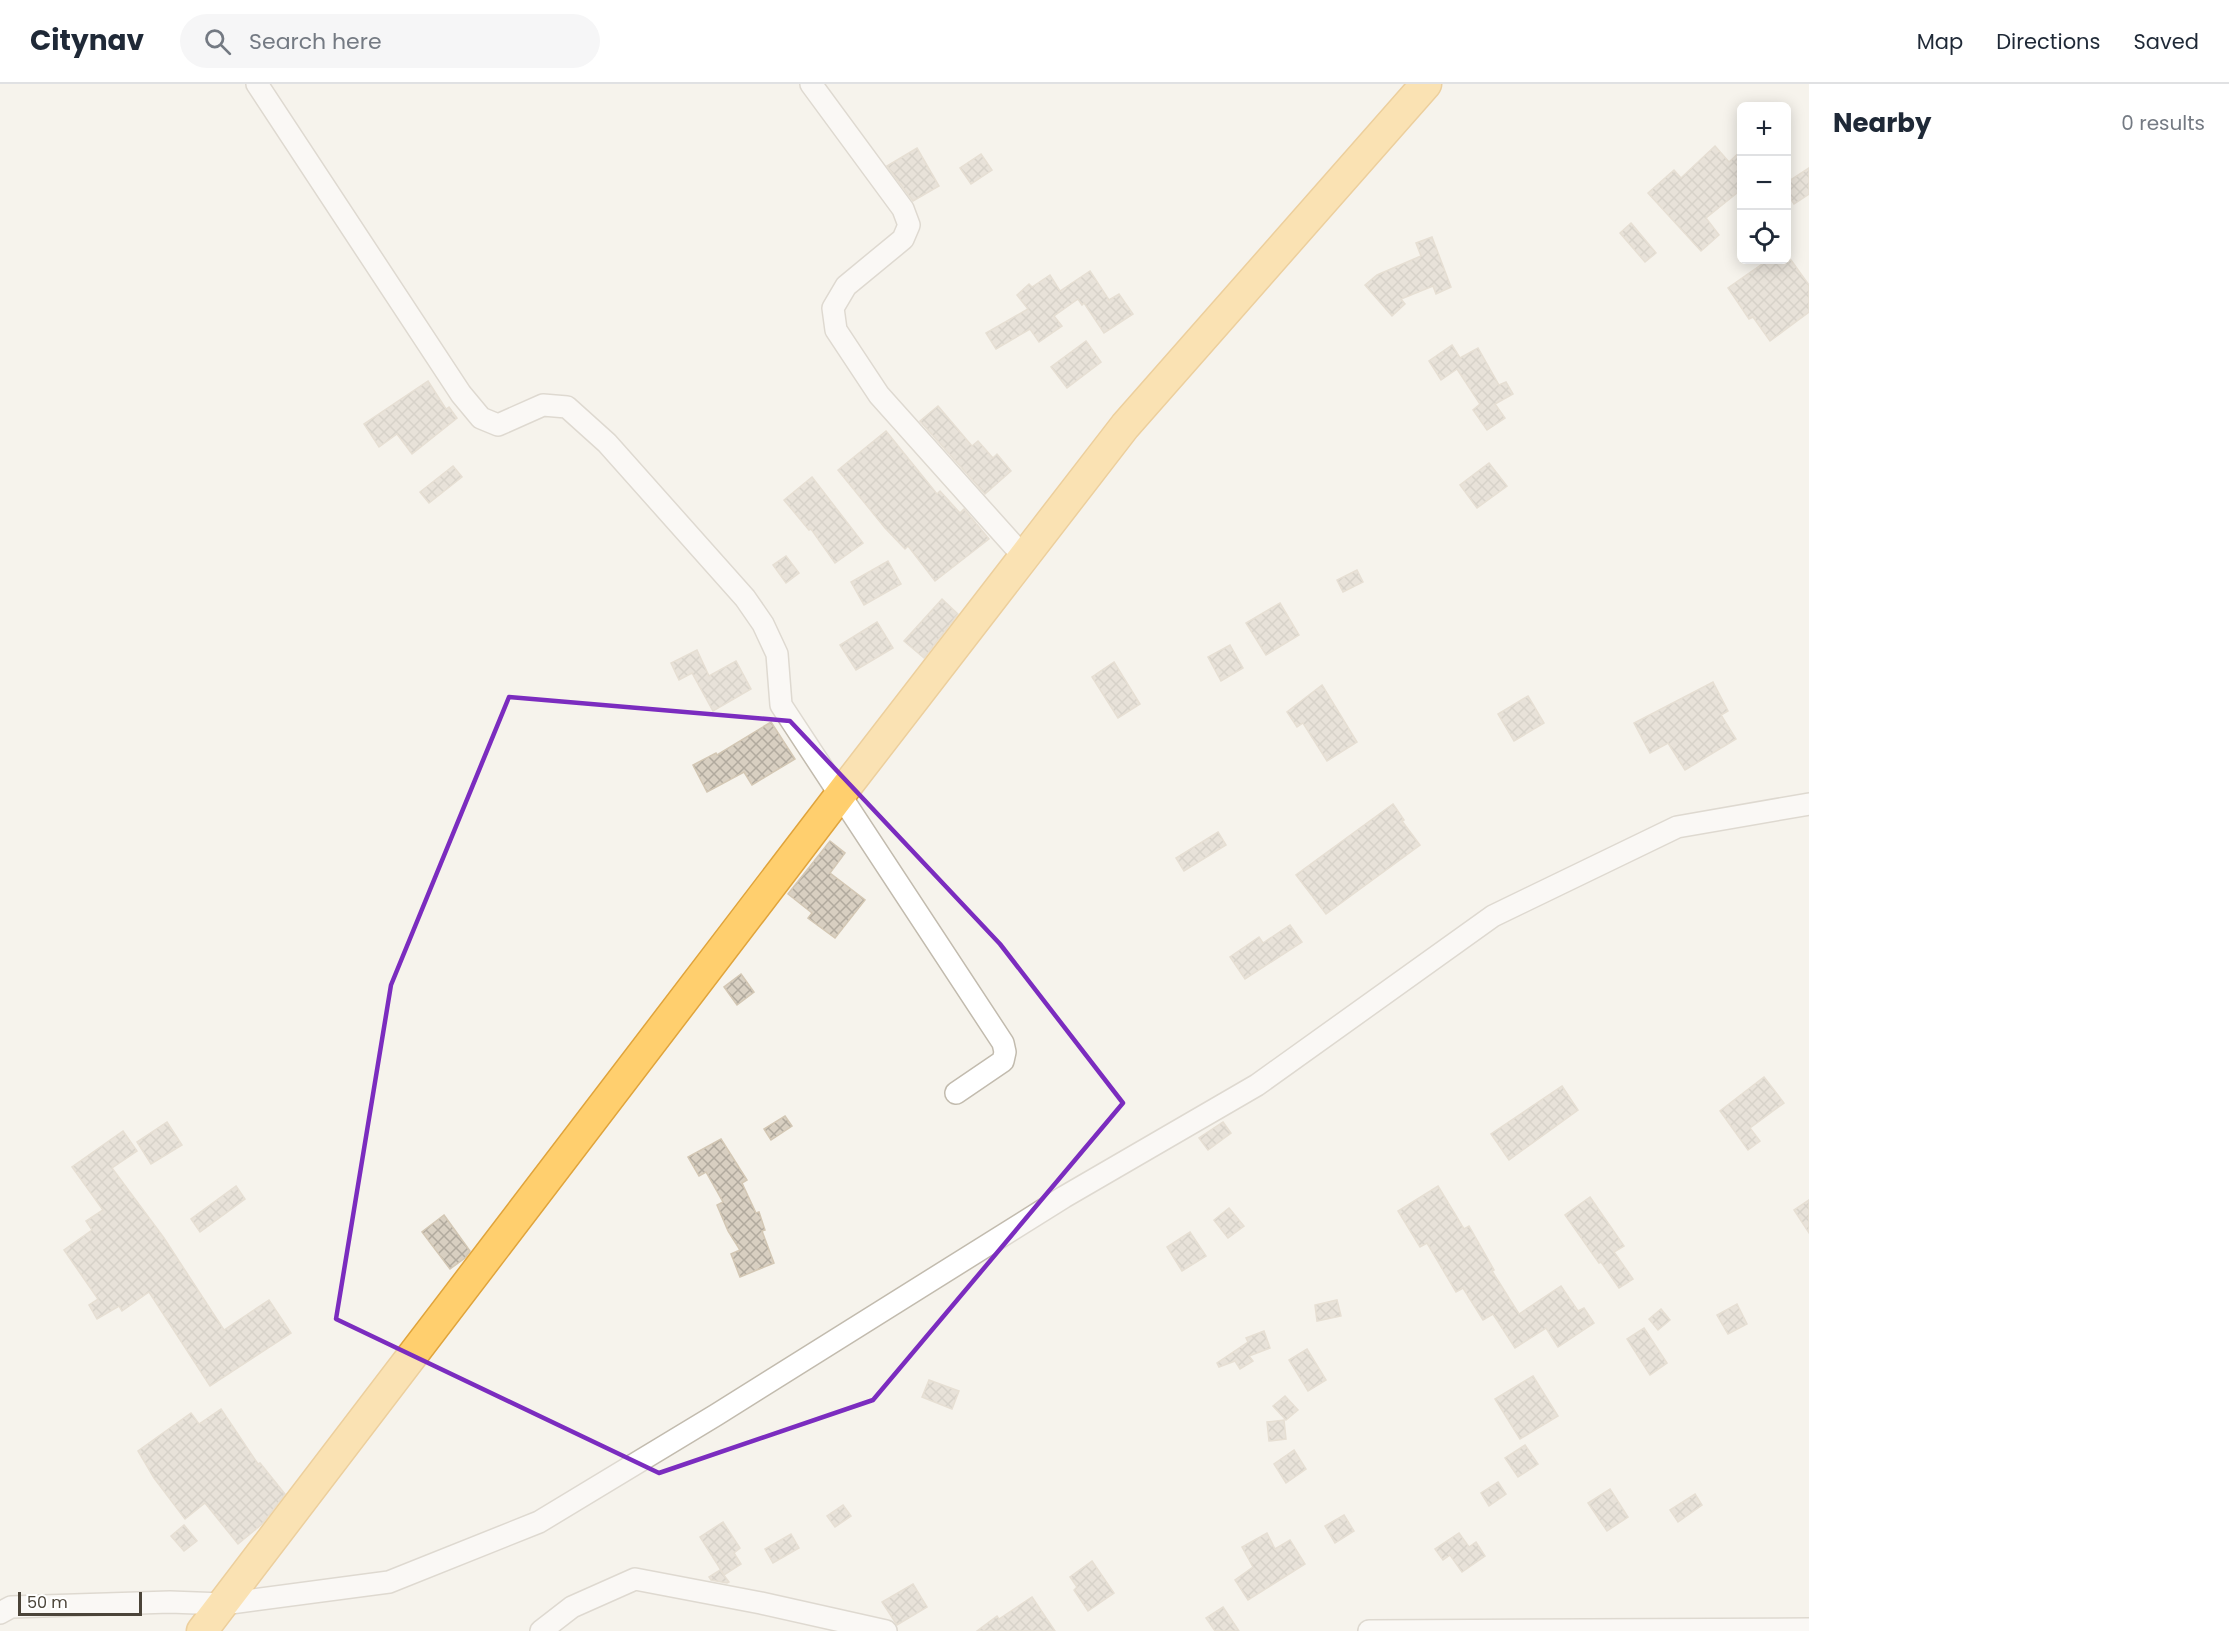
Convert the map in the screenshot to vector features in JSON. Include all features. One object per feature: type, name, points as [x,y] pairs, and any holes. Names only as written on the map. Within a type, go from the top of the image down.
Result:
[{"type":"highway","points":[[202,1631],[840,795],[1125,426],[1426,84]]},
{"type":"street","points":[[257,84],[461,394],[481,418],[498,425],[543,405],[567,407],[607,443],[745,598],[762,624],[777,654],[781,705],[1003,1043],[1005,1052],[1003,1061],[956,1094]]},
{"type":"street","points":[[811,84],[903,209],[909,225],[903,239],[846,286],[833,308],[836,330],[879,395],[1024,556]]},
{"type":"street","points":[[0,1613],[11,1607],[170,1602],[223,1604],[389,1582],[539,1522],[716,1415],[1064,1197],[1257,1085],[1493,916],[1677,827],[1809,804]]},
{"type":"street","points":[[541,1631],[572,1607],[634,1579],[761,1603],[886,1631]]},
{"type":"street","points":[[1369,1631],[1809,1629]]},
{"type":"highlighted area","points":[[509,697],[790,721],[1000,944],[1123,1103],[873,1400],[659,1473],[336,1319],[391,985]]},
{"type":"building","points":[[1715,146],[1729,162],[1737,155],[1737,193],[1706,218],[1719,235],[1701,251],[1648,193],[1674,170],[1681,178]]},
{"type":"building","points":[[917,148],[939,186],[913,201],[887,166]]},
{"type":"building","points":[[981,154],[992,170],[971,184],[960,168]]},
{"type":"building","points":[[1809,168],[1809,194],[1794,204],[1791,200],[1791,180]]},
{"type":"building","points":[[1631,223],[1656,253],[1645,262],[1620,233]]},
{"type":"building","points":[[1432,237],[1451,287],[1436,294],[1433,286],[1401,299],[1405,304],[1392,316],[1365,285],[1377,275],[1421,256],[1416,243]]},
{"type":"building","points":[[1791,260],[1809,285],[1809,312],[1770,341],[1753,317],[1749,319],[1728,288],[1762,264],[1791,264]]},
{"type":"building","points":[[1090,271],[1109,300],[1119,294],[1133,314],[1104,333],[1084,303],[1082,305],[1078,299],[1054,316],[1062,326],[1039,342],[1030,329],[996,349],[986,333],[1028,309],[1017,295],[1029,284],[1032,287],[1050,275],[1060,291]]},
{"type":"building","points":[[1086,341],[1101,362],[1067,388],[1051,367]]},
{"type":"building","points":[[1452,345],[1460,358],[1478,348],[1499,385],[1506,382],[1513,394],[1495,404],[1505,418],[1487,430],[1473,410],[1480,404],[1457,369],[1441,380],[1429,361]]},
{"type":"building","points":[[428,381],[446,409],[449,407],[457,418],[412,454],[397,434],[379,447],[364,424]]},
{"type":"building","points":[[938,406],[972,446],[978,441],[993,458],[997,454],[1011,471],[985,494],[920,421]]},
{"type":"building","points":[[886,431],[937,494],[940,491],[960,513],[964,509],[989,539],[935,581],[908,546],[905,549],[885,528],[838,470]]},
{"type":"building","points":[[1489,463],[1507,486],[1477,508],[1460,485]]},
{"type":"building","points":[[453,466],[462,477],[429,503],[420,492]]},
{"type":"building","points":[[812,477],[863,543],[835,563],[811,529],[809,530],[784,500]]},
{"type":"building","points":[[786,556],[799,573],[786,583],[773,565]]},
{"type":"building","points":[[888,561],[901,584],[864,605],[851,582]]},
{"type":"building","points":[[1357,570],[1363,582],[1343,592],[1337,580]]},
{"type":"building","points":[[942,599],[958,614],[924,658],[904,641]]},
{"type":"building","points":[[1280,603],[1299,635],[1266,655],[1246,623]]},
{"type":"building","points":[[877,622],[893,648],[856,670],[840,645]]},
{"type":"building","points":[[1230,645],[1243,668],[1221,681],[1208,657]]},
{"type":"building","points":[[697,650],[709,676],[736,661],[751,689],[713,711],[692,673],[679,680],[671,663]]},
{"type":"building","points":[[1114,662],[1140,704],[1118,718],[1092,677]]},
{"type":"building","points":[[1713,682],[1728,711],[1721,715],[1736,739],[1685,770],[1668,743],[1650,753],[1634,723]]},
{"type":"building","points":[[1322,685],[1357,742],[1327,761],[1303,723],[1297,727],[1287,712]]},
{"type":"building","points":[[1528,696],[1544,723],[1514,741],[1498,714]]},
{"type":"building","points":[[771,722],[795,759],[752,785],[744,772],[707,792],[693,765],[716,753],[717,755]]},
{"type":"building","points":[[1393,804],[1404,820],[1402,821],[1420,845],[1326,914],[1296,875]]},
{"type":"building","points":[[1218,832],[1226,845],[1184,871],[1176,858]]},
{"type":"building","points":[[830,841],[845,853],[830,873],[865,900],[835,938],[808,918],[812,913],[788,894]]},
{"type":"building","points":[[1290,925],[1302,942],[1245,979],[1230,957],[1259,937],[1263,943]]},
{"type":"building","points":[[741,974],[754,992],[737,1005],[724,987]]},
{"type":"building","points":[[1764,1077],[1784,1103],[1750,1128],[1760,1141],[1748,1150],[1720,1111]]},
{"type":"building","points":[[1562,1086],[1578,1110],[1509,1160],[1491,1134]]},
{"type":"building","points":[[785,1116],[792,1126],[771,1140],[764,1129]]},
{"type":"building","points":[[167,1122],[182,1145],[151,1164],[137,1142]]},
{"type":"building","points":[[1223,1122],[1231,1133],[1208,1150],[1199,1138]]},
{"type":"building","points":[[123,1131],[137,1151],[112,1168],[164,1238],[224,1330],[269,1300],[291,1333],[210,1386],[149,1292],[122,1311],[119,1306],[97,1319],[89,1305],[98,1299],[64,1250],[92,1230],[86,1221],[103,1210],[72,1167]]},
{"type":"building","points":[[721,1139],[747,1180],[742,1183],[756,1213],[759,1212],[765,1230],[762,1231],[774,1263],[740,1277],[731,1254],[740,1250],[728,1231],[717,1205],[723,1202],[706,1172],[699,1176],[688,1157]]},
{"type":"building","points":[[236,1186],[245,1199],[200,1232],[191,1219]]},
{"type":"building","points":[[1438,1186],[1464,1229],[1469,1226],[1494,1270],[1492,1271],[1519,1314],[1561,1286],[1578,1311],[1584,1308],[1594,1323],[1558,1347],[1546,1328],[1515,1348],[1493,1314],[1483,1320],[1463,1288],[1456,1292],[1427,1243],[1420,1247],[1398,1211]]},
{"type":"building","points":[[1590,1197],[1624,1246],[1614,1252],[1633,1279],[1619,1288],[1565,1215]]},
{"type":"building","points":[[1809,1200],[1809,1233],[1794,1210]]},
{"type":"building","points":[[1229,1208],[1244,1226],[1228,1238],[1214,1220]]},
{"type":"building","points":[[444,1215],[470,1251],[465,1258],[450,1269],[422,1232]]},
{"type":"building","points":[[1190,1232],[1206,1256],[1182,1271],[1167,1247]]},
{"type":"building","points":[[1337,1300],[1341,1316],[1317,1321],[1315,1305]]},
{"type":"building","points":[[1737,1304],[1747,1324],[1728,1334],[1717,1315]]},
{"type":"building","points":[[1661,1309],[1670,1320],[1658,1330],[1649,1319]]},
{"type":"building","points":[[1644,1328],[1667,1363],[1650,1375],[1627,1339]]},
{"type":"building","points":[[1264,1331],[1270,1348],[1249,1356],[1253,1361],[1240,1369],[1235,1361],[1219,1367],[1217,1363],[1248,1342],[1246,1338]]},
{"type":"building","points":[[1307,1349],[1326,1380],[1308,1391],[1289,1360]]},
{"type":"building","points":[[1533,1376],[1558,1416],[1520,1439],[1495,1399]]},
{"type":"building","points":[[929,1380],[959,1391],[952,1409],[922,1397]]},
{"type":"building","points":[[1285,1396],[1298,1410],[1286,1420],[1273,1406]]},
{"type":"building","points":[[221,1409],[258,1464],[260,1463],[285,1494],[262,1524],[238,1544],[205,1503],[185,1519],[154,1478],[138,1451],[191,1413],[199,1424]]},
{"type":"building","points":[[1284,1420],[1286,1439],[1269,1441],[1267,1422]]},
{"type":"building","points":[[1525,1445],[1538,1464],[1518,1477],[1505,1458]]},
{"type":"building","points":[[1294,1450],[1306,1469],[1286,1483],[1274,1464]]},
{"type":"building","points":[[1498,1482],[1506,1494],[1489,1506],[1481,1493]]},
{"type":"building","points":[[1610,1489],[1628,1517],[1607,1531],[1588,1503]]},
{"type":"building","points":[[1695,1494],[1702,1505],[1678,1522],[1670,1510]]},
{"type":"building","points":[[843,1505],[851,1516],[835,1527],[827,1516]]},
{"type":"building","points":[[1344,1515],[1354,1531],[1335,1543],[1325,1526]]},
{"type":"building","points":[[723,1522],[740,1548],[734,1553],[741,1564],[724,1575],[700,1537]]},
{"type":"building","points":[[184,1525],[197,1541],[184,1551],[171,1536]]},
{"type":"building","points":[[1267,1533],[1275,1549],[1290,1540],[1305,1564],[1248,1600],[1235,1580],[1253,1567],[1242,1547]]},
{"type":"building","points":[[1459,1533],[1469,1547],[1476,1542],[1485,1556],[1462,1572],[1450,1555],[1443,1560],[1435,1549]]},
{"type":"building","points":[[791,1534],[799,1548],[773,1563],[765,1549]]},
{"type":"building","points":[[1092,1561],[1114,1593],[1088,1611],[1074,1590],[1077,1587],[1070,1577]]},
{"type":"building","points":[[720,1570],[729,1582],[711,1580],[709,1577]]},
{"type":"building","points":[[913,1584],[927,1607],[897,1625],[882,1602]]},
{"type":"building","points":[[1032,1597],[1055,1631],[977,1631],[997,1616],[999,1619]]},
{"type":"building","points":[[1223,1607],[1239,1631],[1215,1631],[1206,1618]]}]
